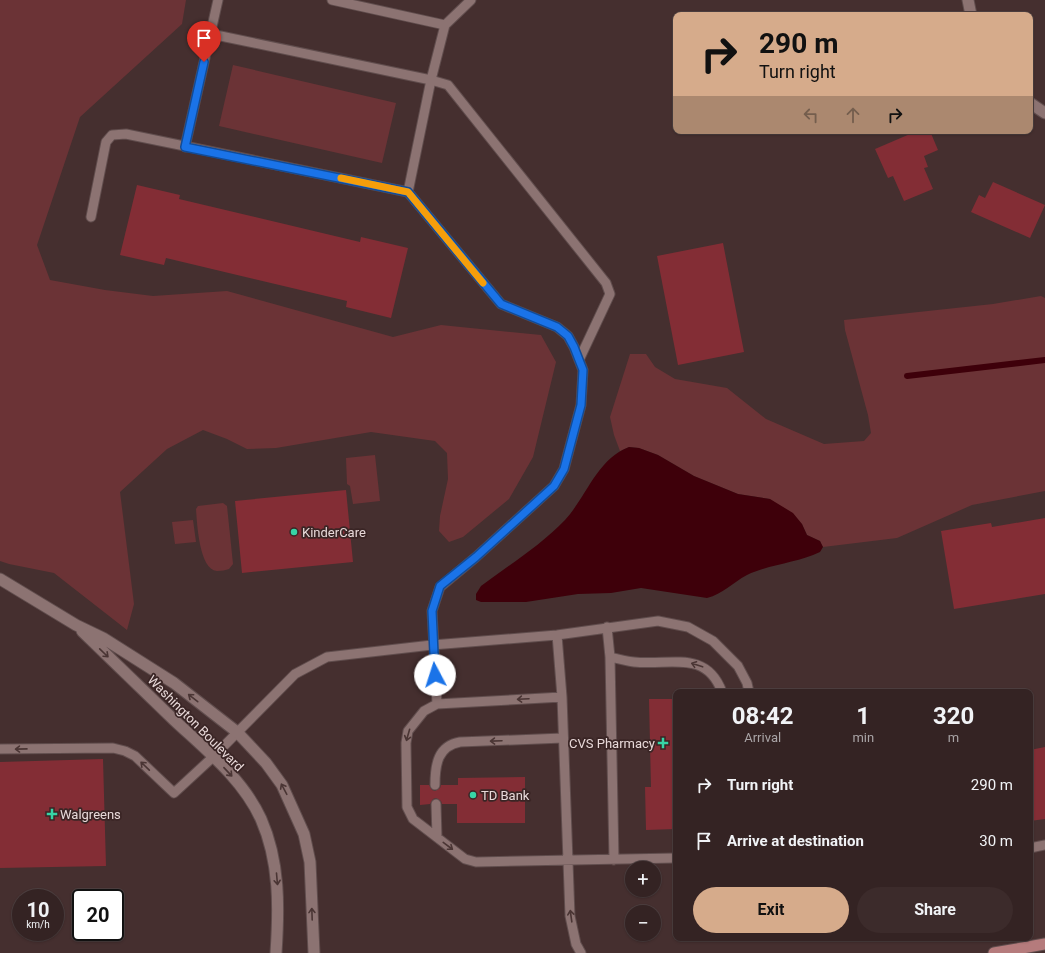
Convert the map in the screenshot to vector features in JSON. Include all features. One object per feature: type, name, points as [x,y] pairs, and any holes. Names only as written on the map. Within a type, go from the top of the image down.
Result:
[{"type":"main road","points":[[994,953],[1045,944]]},
{"type":"street","points":[[968,0],[970,12]]},
{"type":"street","points":[[1033,105],[1045,113]]},
{"type":"street","name":"Washington Boulevard","points":[[1,582],[76,625],[103,638],[168,679],[237,732],[266,763],[282,785],[293,806],[304,834],[310,862],[314,953]]},
{"type":"street","name":"Washington Boulevard","points":[[76,625],[213,756],[233,778],[261,819],[274,861],[277,880],[278,932],[276,953]]},
{"type":"lane","points":[[185,147],[218,0]]},
{"type":"lane","points":[[332,0],[445,25]]},
{"type":"lane","points":[[408,192],[431,80],[445,25],[471,0]]},
{"type":"lane","points":[[211,34],[431,80],[448,85],[606,283],[610,294],[579,360]]},
{"type":"lane","points":[[91,217],[106,142],[112,135],[126,134],[408,192],[501,304],[557,327],[568,336],[583,370],[581,405],[564,469],[554,486],[476,557],[440,586],[432,611],[432,645],[437,704]]},
{"type":"lane","points":[[0,749],[113,748],[125,751],[135,756],[174,793],[296,674],[327,657],[432,645],[558,635],[658,621],[688,627],[713,641],[738,666],[747,683],[748,689]]},
{"type":"lane","points":[[607,627],[610,657],[614,860]]},
{"type":"lane","points":[[558,635],[562,697],[570,916],[576,944],[581,953]]},
{"type":"lane","points":[[610,657],[634,662],[697,664],[709,671],[721,689]]},
{"type":"lane","points":[[562,697],[437,704],[424,711],[408,731],[406,743],[407,807],[413,819],[465,859],[476,862],[673,858]]},
{"type":"lane","points":[[436,785],[435,774],[439,758],[444,749],[450,744],[460,742],[563,738]]},
{"type":"lane","points":[[436,804],[436,837]]},
{"type":"lane","points":[[1033,847],[1045,845]]},
{"type":"shaded area","points":[[0,0],[186,0],[182,24],[80,117],[37,245],[50,280],[105,290],[153,296],[227,291],[393,337],[441,325],[541,335],[556,362],[533,457],[509,499],[463,537],[449,542],[439,531],[440,516],[448,479],[447,453],[435,441],[371,432],[276,448],[247,449],[227,439],[203,430],[167,449],[120,492],[134,604],[127,630],[54,573],[0,561]]},
{"type":"shaded area","points":[[233,65],[396,103],[382,163],[219,126]]},
{"type":"shaded area","points":[[1041,296],[1045,298],[1045,491],[972,505],[897,538],[823,547],[820,541],[807,535],[802,524],[770,499],[738,494],[694,476],[658,455],[639,448],[629,447],[620,451],[614,435],[610,417],[630,354],[646,354],[655,367],[675,379],[727,388],[766,419],[824,444],[864,441],[871,433],[868,415],[845,330],[844,320],[993,304]]},
{"type":"shaded area","points":[[629,447],[639,448],[658,455],[694,476],[738,494],[770,499],[793,513],[802,524],[807,535],[820,541],[823,547],[820,552],[811,556],[756,571],[742,578],[723,591],[707,598],[641,588],[611,593],[578,594],[526,602],[481,602],[476,600],[476,594],[481,586],[535,547],[565,520],[600,469],[618,453]]},
{"type":"shaded area","points":[[375,455],[380,501],[353,504],[350,486],[347,484],[346,458]]},
{"type":"shaded area","points":[[223,503],[227,506],[233,564],[229,569],[217,571],[211,569],[206,563],[198,534],[196,509],[198,506]]},
{"type":"shaded area","points":[[193,520],[196,542],[175,544],[172,522]]},
{"type":"building","points":[[910,134],[931,134],[938,150],[924,156],[928,167],[924,168],[933,189],[904,201],[893,176],[888,178],[875,149]]},
{"type":"building","points":[[993,182],[1045,205],[1030,238],[971,212],[979,195],[985,198]]},
{"type":"building","points":[[137,185],[180,195],[179,199],[360,242],[361,237],[408,248],[391,318],[346,307],[347,301],[166,258],[164,265],[120,255]]},
{"type":"building","points":[[723,243],[744,352],[678,365],[657,256]]},
{"type":"building","name":"KinderCare","points":[[346,490],[353,562],[242,573],[235,501]]},
{"type":"building","points":[[1045,518],[1045,594],[954,609],[941,531],[991,523],[992,527]]},
{"type":"building","name":"CVS Pharmacy","points":[[649,699],[673,699],[673,829],[646,830],[645,787],[651,787]]},
{"type":"building","points":[[1045,747],[1045,819],[1033,821],[1033,749]]},
{"type":"building","name":"Walgreens","points":[[103,759],[106,866],[0,868],[0,762]]},
{"type":"building","name":"TD Bank","points":[[525,777],[525,823],[457,823],[457,804],[442,804],[441,801],[436,798],[433,799],[430,804],[420,805],[420,785],[429,785],[432,790],[435,791],[440,788],[441,785],[458,785],[458,778]]},
{"type":"waterway","points":[[907,376],[1045,360]]},
{"type":"slow traffic","points":[[341,178],[408,192],[483,283]]},
{"type":"place","name":"KinderCare","points":[[294,532]]},
{"type":"place","name":"CVS Pharmacy","points":[[663,743]]},
{"type":"place","name":"TD Bank","points":[[473,795]]},
{"type":"place","name":"Walgreens","points":[[52,814]]},
{"type":"route","points":[[204,62],[185,147],[408,192],[501,304],[557,327],[568,336],[583,370],[581,405],[564,469],[554,486],[476,557],[440,586],[432,611],[432,645],[435,675]]}]
